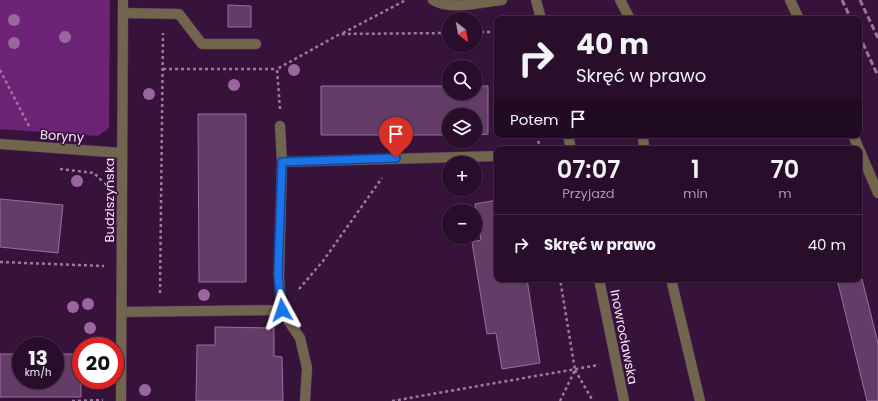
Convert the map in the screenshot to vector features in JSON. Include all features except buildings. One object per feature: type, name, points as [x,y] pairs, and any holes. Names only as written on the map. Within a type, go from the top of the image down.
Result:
[{"type":"street","name":"Budziszyńska","points":[[121,401],[123,0]]},
{"type":"street","points":[[433,0],[438,3],[453,5],[502,0]]},
{"type":"street","points":[[536,0],[541,16]]},
{"type":"street","points":[[620,0],[628,16]]},
{"type":"street","points":[[790,0],[798,16]]},
{"type":"street","points":[[123,13],[179,14],[202,44],[256,44]]},
{"type":"street","points":[[280,126],[282,162],[278,275],[282,310],[300,338],[307,368],[305,401]]},
{"type":"street","name":"Boryny","points":[[0,144],[122,153]]},
{"type":"street","points":[[282,162],[494,156]]},
{"type":"street","points":[[862,156],[878,193]]},
{"type":"street","name":"Inowrocławska","points":[[601,282],[624,401]]},
{"type":"street","points":[[672,282],[700,401]]},
{"type":"street","points":[[122,312],[282,310]]},
{"type":"path","points":[[163,69],[277,69],[406,0]]},
{"type":"path","points":[[160,312],[159,215],[163,14]]},
{"type":"path","points":[[482,32],[494,32]]},
{"type":"path","points":[[340,34],[442,33]]},
{"type":"path","points":[[277,69],[280,126]]},
{"type":"path","points":[[0,70],[40,147]]},
{"type":"path","points":[[282,310],[323,261],[396,158]]},
{"type":"path","points":[[55,168],[94,173],[106,185]]},
{"type":"path","points":[[0,262],[107,266]]},
{"type":"path","points":[[560,282],[575,370],[593,401]]},
{"type":"path","points":[[392,401],[616,362]]},
{"type":"path","points":[[560,401],[575,370]]},
{"type":"path","points":[[72,401],[106,400]]},
{"type":"shaded area","points":[[0,0],[110,0],[109,128],[98,136],[0,129]]},
{"type":"railway","points":[[842,0],[850,16]]},
{"type":"railway","points":[[860,0],[878,38]]},
{"type":"railway","points":[[862,41],[878,76]]},
{"type":"route","points":[[282,310],[278,275],[282,162],[396,158]]}]
